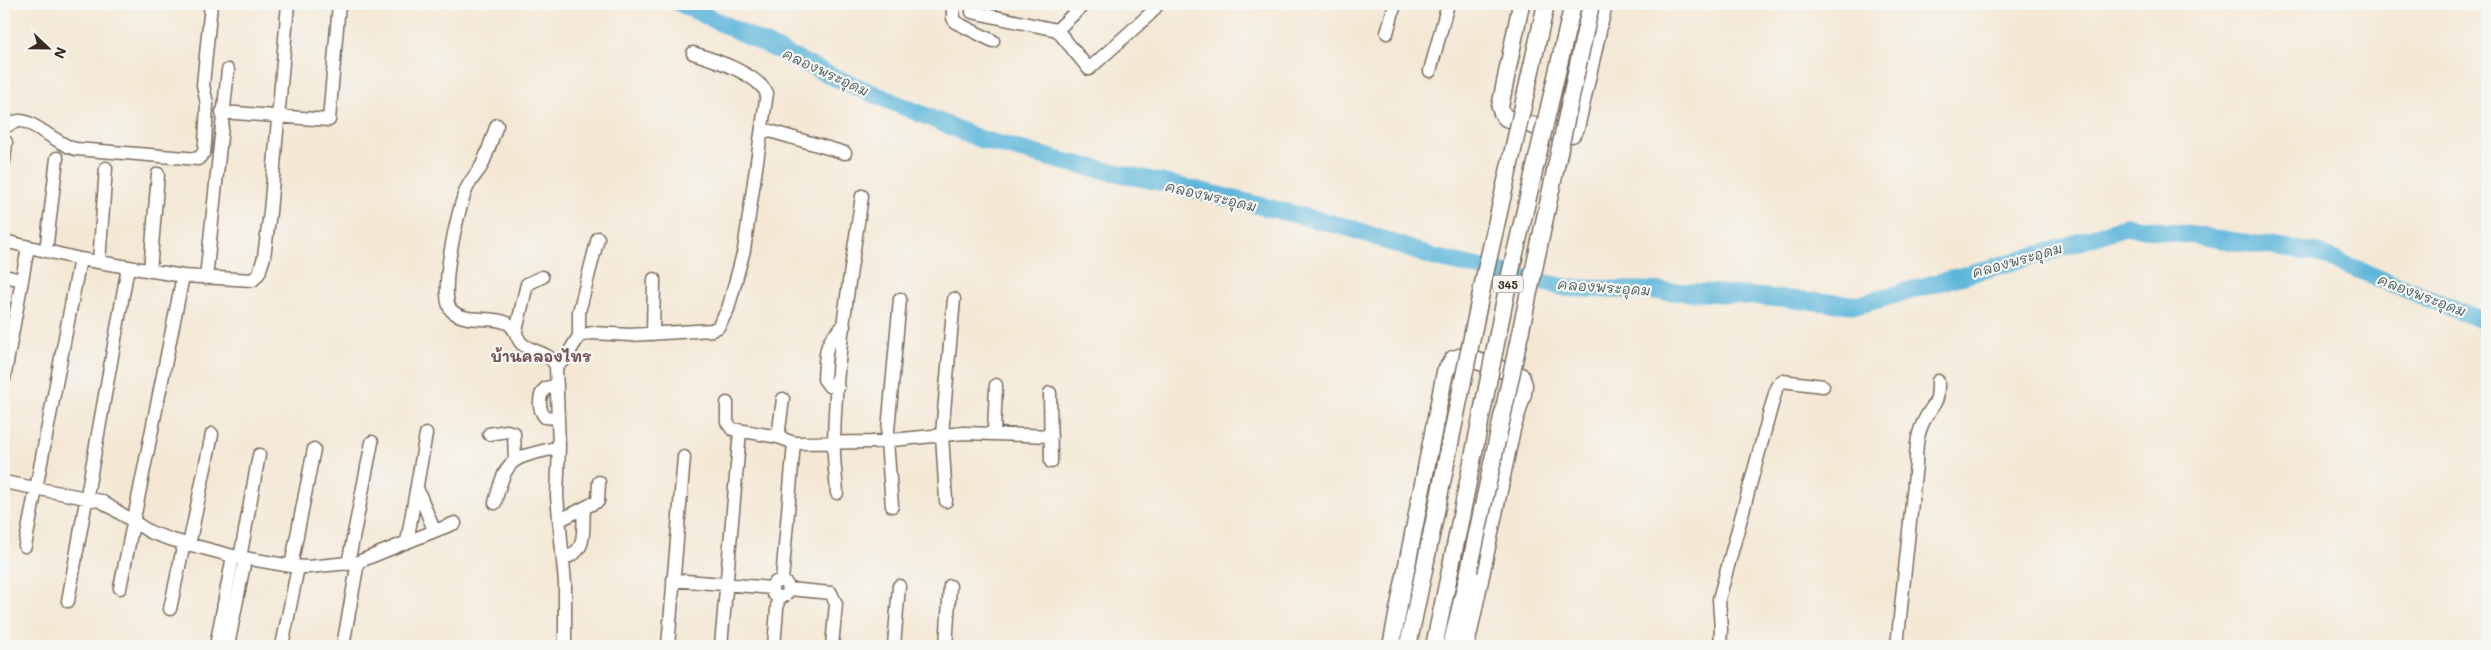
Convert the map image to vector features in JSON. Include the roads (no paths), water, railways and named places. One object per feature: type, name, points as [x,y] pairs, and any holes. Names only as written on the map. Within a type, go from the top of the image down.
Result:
[{"type":"main road","points":[[1521,4],[1500,107],[1502,113],[1506,118],[1567,135],[1572,134],[1576,128],[1604,4]]},
{"type":"main road","name":"345","points":[[1408,646],[1485,274],[1546,4]]},
{"type":"main road","name":"345","points":[[1434,646],[1509,279],[1573,4]]},
{"type":"main road","name":"345","points":[[1452,646],[1591,4]]},
{"type":"main road","points":[[1391,646],[1445,372],[1453,360],[1463,356],[1520,376],[1524,386],[1512,429],[1466,646]]},
{"type":"street","points":[[4,127],[19,121],[26,122],[62,146],[76,149],[198,159],[204,152],[205,143],[207,104],[203,84],[211,4]]},
{"type":"street","points":[[4,241],[80,259],[150,271],[183,276],[253,280],[259,273],[264,257],[270,212],[288,4]]},
{"type":"street","points":[[222,112],[329,120],[339,4]]},
{"type":"street","points":[[953,4],[953,18],[955,22],[993,41]]},
{"type":"street","points":[[1057,30],[1084,4]]},
{"type":"street","points":[[972,12],[1057,30],[1089,69],[1150,14],[1158,4]]},
{"type":"street","points":[[1387,33],[1394,4]]},
{"type":"street","points":[[1430,71],[1448,4]]},
{"type":"street","points":[[579,336],[592,333],[617,336],[712,330],[723,320],[744,250],[767,93],[762,86],[722,62],[693,53]]},
{"type":"street","points":[[206,278],[222,112],[228,70]]},
{"type":"street","points":[[497,125],[483,163],[470,181],[465,192],[450,255],[446,300],[448,307],[456,314],[506,322],[516,331],[522,343],[552,358],[556,366],[559,447],[558,496],[564,558],[565,646]]},
{"type":"street","points":[[763,129],[845,153]]},
{"type":"street","points":[[4,161],[6,142]]},
{"type":"street","points":[[46,251],[57,158]]},
{"type":"street","points":[[99,262],[106,168]]},
{"type":"street","points":[[150,271],[158,174]]},
{"type":"street","points":[[837,492],[834,444],[838,388],[844,326],[862,196]]},
{"type":"street","points":[[556,366],[565,359],[579,336],[579,312],[598,238]]},
{"type":"street","points":[[4,379],[8,331],[22,280],[28,247]]},
{"type":"street","points":[[25,546],[80,259]]},
{"type":"street","points":[[68,601],[128,267]]},
{"type":"street","points":[[4,276],[22,280]]},
{"type":"street","points":[[120,588],[183,276]]},
{"type":"street","points":[[516,331],[527,284],[542,277]]},
{"type":"street","points":[[653,334],[654,279]]},
{"type":"street","points":[[892,506],[887,442],[900,298]]},
{"type":"street","points":[[946,501],[942,434],[954,299]]},
{"type":"street","points":[[1720,646],[1719,599],[1777,386],[1782,381],[1823,386]]},
{"type":"street","points":[[1897,646],[1916,464],[1915,447],[1926,417],[1937,402],[1938,381]]},
{"type":"street","points":[[994,433],[996,385]]},
{"type":"street","points":[[1050,393],[1051,462]]},
{"type":"street","points":[[778,437],[783,399]]},
{"type":"street","points":[[727,403],[729,426],[740,431],[778,437],[794,443],[887,442],[942,434],[994,433],[1051,436]]},
{"type":"street","points":[[489,434],[507,431],[514,433],[515,460]]},
{"type":"street","points":[[721,646],[740,431]]},
{"type":"street","points":[[170,609],[212,434]]},
{"type":"street","points":[[408,542],[426,434]]},
{"type":"street","points":[[343,646],[353,563],[372,442]]},
{"type":"street","points":[[673,580],[726,584],[785,595],[794,443]]},
{"type":"street","points":[[495,503],[503,473],[515,460],[559,447]]},
{"type":"street","points":[[282,646],[314,449]]},
{"type":"street","points":[[216,646],[226,627],[259,455]]},
{"type":"street","points":[[668,646],[684,457]]},
{"type":"street","points":[[4,482],[101,501],[150,532],[186,544],[240,558],[294,566],[353,563],[454,523]]},
{"type":"street","points":[[560,520],[584,510],[598,501],[599,482]]},
{"type":"street","points":[[416,488],[434,530]]},
{"type":"street","points":[[564,558],[574,555],[580,548],[584,510]]},
{"type":"street","points":[[786,584],[832,593],[836,604],[832,646]]},
{"type":"street","points":[[894,646],[899,586]]},
{"type":"street","points":[[946,646],[950,586]]},
{"type":"street","points":[[774,646],[775,593]]},
{"type":"street","points":[[226,627],[228,646]]},
{"type":"waterway","name":"คลองพระอุดม","points":[[681,4],[836,78],[980,139],[1066,162],[1197,190],[1350,228],[1433,257],[1568,288],[1714,293],[1858,305],[2055,250],[2127,226],[2317,253],[2484,321],[2487,320]]},
{"type":"waterway","points":[[2484,321],[2487,343]]},
{"type":"district","name":"บ้านคลองไทร","points":[[541,356]]}]
